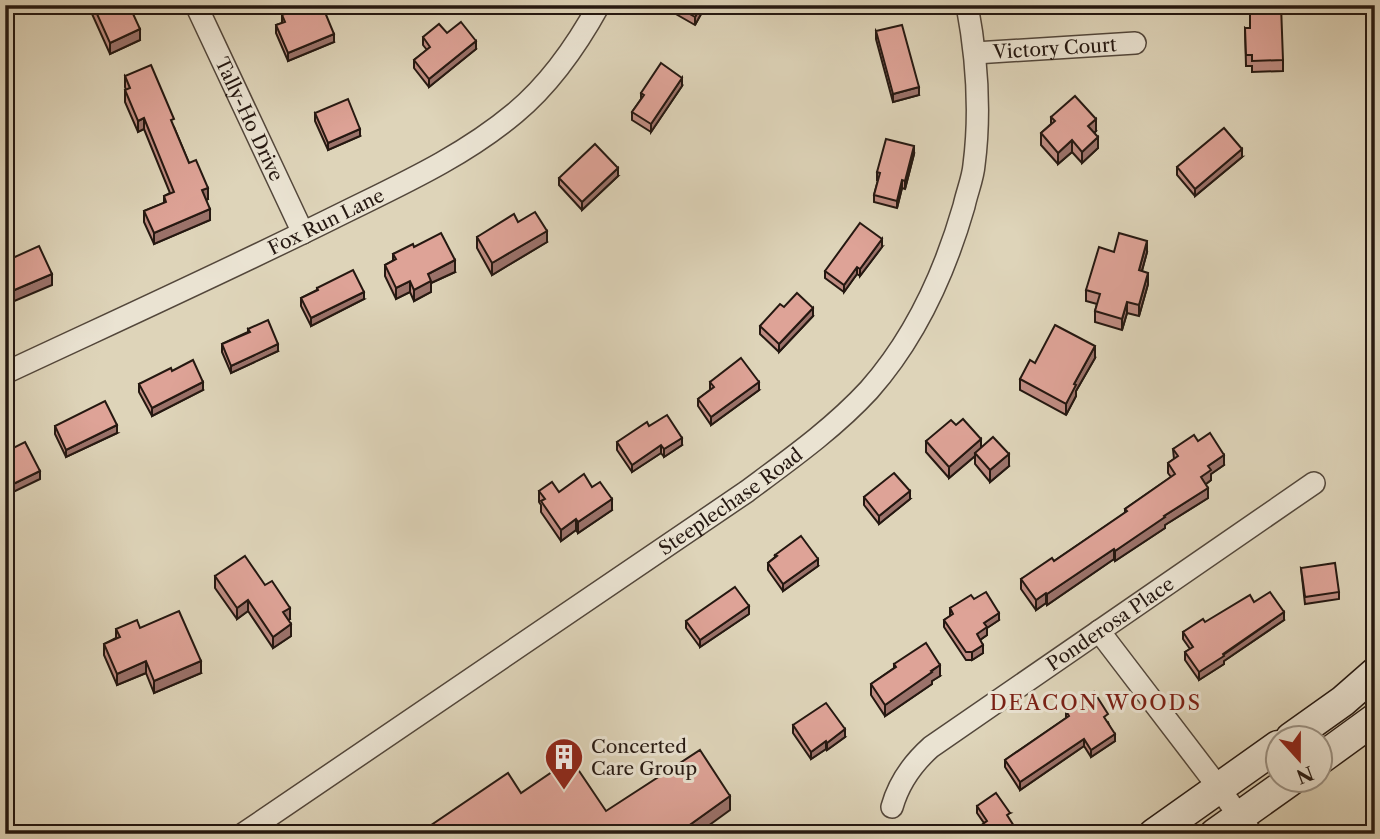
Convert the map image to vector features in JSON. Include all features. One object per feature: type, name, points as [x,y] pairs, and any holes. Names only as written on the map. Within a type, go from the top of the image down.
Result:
[{"type":"main road","points":[[1310,724],[1343,701],[1375,673]]},
{"type":"main road","points":[[1334,749],[1375,719]]},
{"type":"main road","points":[[1154,834],[1264,756]]},
{"type":"main road","points":[[1216,834],[1246,825],[1276,794]]},
{"type":"street","name":"Tally-Ho Drive","points":[[196,5],[303,233]]},
{"type":"street","name":"Fox Run Lane","points":[[5,373],[303,233],[440,165],[479,141],[516,112],[547,81],[573,48],[599,5]]},
{"type":"street","name":"Steeplechase Road","points":[[243,834],[746,492],[805,449],[869,389],[896,355],[938,278],[959,224],[974,169],[978,93],[967,5]]},
{"type":"street","name":"Victory Court","points":[[975,53],[1135,43]]},
{"type":"street","name":"Ponderosa Place","points":[[892,807],[904,777],[917,759],[931,747],[1314,483]]},
{"type":"street","points":[[1099,631],[1246,825]]},
{"type":"building","points":[[93,5],[129,5],[140,29],[110,43]]},
{"type":"building","points":[[310,5],[322,5],[334,34],[288,53],[276,25],[285,22],[282,15]]},
{"type":"building","points":[[674,5],[702,5],[695,17]]},
{"type":"building","points":[[1250,5],[1281,5],[1283,60],[1252,61],[1252,55],[1246,55],[1245,28],[1250,28]]},
{"type":"building","points":[[461,22],[476,41],[429,79],[414,60],[430,47],[423,37],[439,24],[447,33]]},
{"type":"building","points":[[902,25],[919,87],[893,94],[876,31]]},
{"type":"building","points":[[661,63],[682,78],[651,124],[632,112]]},
{"type":"building","points":[[151,65],[189,163],[196,160],[208,188],[202,190],[210,209],[154,233],[144,211],[166,202],[164,196],[174,192],[144,118],[138,121],[125,90],[130,88],[125,76]]},
{"type":"building","points":[[1075,96],[1096,119],[1088,126],[1098,137],[1082,152],[1072,140],[1058,153],[1041,133],[1055,121],[1051,117]]},
{"type":"building","points":[[348,99],[360,129],[328,143],[315,113]]},
{"type":"building","points":[[1224,128],[1242,149],[1195,189],[1177,167]]},
{"type":"building","points":[[886,139],[914,146],[897,201],[874,195]]},
{"type":"building","points":[[595,144],[618,168],[582,202],[559,178]]},
{"type":"building","points":[[535,212],[547,231],[492,263],[477,237],[514,214],[518,222]]},
{"type":"building","points":[[860,223],[882,239],[860,269],[857,267],[844,285],[825,271]]},
{"type":"building","points":[[441,233],[455,260],[428,274],[431,281],[414,290],[410,281],[396,288],[385,265],[396,259],[393,254]]},
{"type":"building","points":[[1119,233],[1147,241],[1139,270],[1148,273],[1139,305],[1127,302],[1122,319],[1095,311],[1100,294],[1086,290],[1099,247],[1114,252]]},
{"type":"building","points":[[39,246],[52,274],[5,294],[5,260]]},
{"type":"building","points":[[353,270],[364,292],[311,318],[301,298]]},
{"type":"building","points":[[797,293],[813,308],[779,344],[760,326],[780,304],[784,307]]},
{"type":"building","points":[[268,320],[278,344],[231,366],[222,344],[250,332],[248,329]]},
{"type":"building","points":[[1055,325],[1095,346],[1066,404],[1020,379],[1030,360],[1035,363]]},
{"type":"building","points":[[741,358],[759,382],[711,417],[698,399],[714,387],[710,382]]},
{"type":"building","points":[[193,360],[203,382],[152,408],[139,384]]},
{"type":"building","points":[[105,401],[117,425],[66,450],[55,426]]},
{"type":"building","points":[[667,415],[682,438],[664,449],[661,445],[632,465],[617,442],[647,422],[649,426]]},
{"type":"building","points":[[963,419],[981,439],[949,467],[926,441],[951,420],[956,425]]},
{"type":"building","points":[[1210,433],[1224,455],[1208,466],[1211,470],[1201,477],[1208,488],[1036,600],[1021,579],[1052,558],[1054,561],[1175,474],[1168,463],[1178,456],[1173,449],[1194,435],[1198,441]]},
{"type":"building","points":[[993,437],[1009,454],[990,470],[975,453]]},
{"type":"building","points":[[25,442],[40,471],[5,488],[5,452]]},
{"type":"building","points":[[894,473],[910,491],[879,516],[864,497]]},
{"type":"building","points":[[584,474],[592,487],[600,482],[612,499],[561,530],[541,501],[545,499],[539,491],[552,482],[559,492]]},
{"type":"building","points":[[801,536],[818,559],[783,584],[768,563]]},
{"type":"building","points":[[245,556],[265,585],[272,581],[290,608],[283,612],[291,624],[273,637],[248,600],[237,608],[215,576]]},
{"type":"building","points":[[1335,563],[1339,592],[1305,597],[1301,568]]},
{"type":"building","points":[[735,587],[749,606],[700,640],[686,621]]},
{"type":"building","points":[[986,592],[999,613],[984,623],[987,627],[977,634],[983,645],[972,652],[966,652],[944,620],[953,614],[950,608],[971,595],[974,599]]},
{"type":"building","points":[[1270,592],[1284,612],[1199,672],[1185,652],[1193,647],[1183,632],[1250,595],[1254,602]]},
{"type":"building","points":[[179,611],[201,661],[154,681],[146,661],[117,674],[104,644],[120,637],[116,629],[137,620],[140,628]]},
{"type":"building","points":[[926,643],[940,665],[885,705],[871,684],[896,667],[894,664]]},
{"type":"building","points":[[1094,692],[1108,714],[1104,717],[1115,734],[1091,750],[1084,739],[1020,782],[1005,760],[1069,716],[1066,711]]},
{"type":"building","points":[[826,703],[845,729],[811,752],[793,725]]},
{"type":"building","points":[[700,750],[730,796],[677,834],[418,834],[508,773],[521,793],[571,759],[606,811]]},
{"type":"building","points":[[996,793],[1010,813],[1007,815],[1019,834],[969,834],[987,821],[977,806]]},
{"type":"place","name":"Concerted Care Group","points":[[564,791]]},
{"type":"district","name":"DEACON WOODS","points":[[1096,703]]}]
